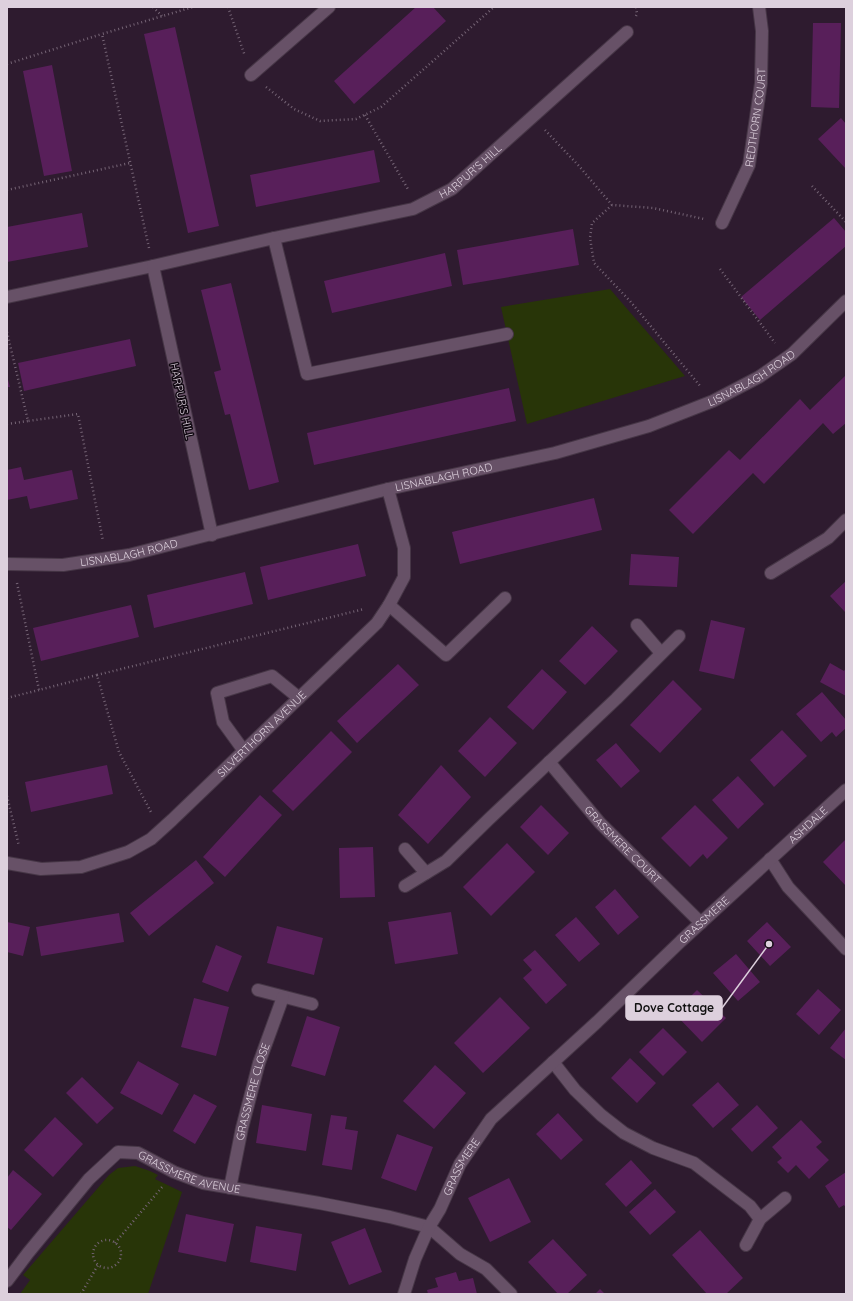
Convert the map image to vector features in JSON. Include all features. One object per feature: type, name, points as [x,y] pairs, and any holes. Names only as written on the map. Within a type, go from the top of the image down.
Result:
[{"type":"street","points":[[251,75],[329,7]]},
{"type":"street","name":"REDTHORN COURT","points":[[722,223],[749,165],[761,83],[762,31],[759,7]]},
{"type":"street","name":"HARPUR'S HILL","points":[[7,297],[418,207],[452,189],[627,32]]},
{"type":"street","points":[[274,238],[307,374],[507,334]]},
{"type":"street","name":"HARPUR'S HILL","points":[[153,266],[212,535]]},
{"type":"street","name":"LISNABLAGH ROAD","points":[[10,564],[63,565],[129,555],[388,489],[555,453],[649,426],[713,401],[759,377],[786,358],[846,301]]},
{"type":"street","name":"SILVERTHORN AVENUE","points":[[7,863],[41,869],[81,867],[128,852],[151,839],[377,623],[389,606],[404,577],[404,548],[388,489]]},
{"type":"street","points":[[771,573],[828,538],[846,520]]},
{"type":"street","points":[[389,606],[446,655],[505,598]]},
{"type":"street","points":[[637,624],[661,653]]},
{"type":"street","points":[[405,886],[446,862],[489,819],[616,699],[679,636]]},
{"type":"street","points":[[244,751],[223,722],[217,693],[272,676],[299,698]]},
{"type":"street","name":"GRASSMERE COURT","points":[[549,762],[600,823],[701,924]]},
{"type":"street","name":"ASHDALE","points":[[770,860],[846,790]]},
{"type":"street","points":[[405,849],[426,873]]},
{"type":"street","points":[[770,860],[788,887],[846,949]]},
{"type":"street","name":"GRASSMERE","points":[[404,1294],[415,1259],[460,1164],[491,1119],[770,860]]},
{"type":"street","points":[[258,990],[312,1004]]},
{"type":"street","name":"GRASSMERE CLOSE","points":[[230,1188],[242,1128],[259,1063],[283,997]]},
{"type":"street","points":[[553,1062],[575,1090],[601,1115],[624,1133],[653,1148],[694,1163],[750,1206],[760,1219]]},
{"type":"street","name":"GRASSMERE AVENUE","points":[[7,1281],[89,1179],[118,1152],[138,1154],[174,1172],[203,1183],[319,1203],[390,1217],[429,1227]]},
{"type":"street","points":[[746,1245],[760,1219],[785,1198]]},
{"type":"street","points":[[429,1227],[460,1254],[486,1269],[511,1294]]},
{"type":"path","points":[[153,7],[162,16]]},
{"type":"path","points":[[7,64],[193,7]]},
{"type":"path","points":[[228,7],[251,75],[294,110],[320,121],[356,119],[381,107],[494,7]]},
{"type":"path","points":[[102,34],[153,266]]},
{"type":"path","points":[[365,115],[418,207]]},
{"type":"path","points":[[532,117],[579,166],[612,205],[653,208],[722,223]]},
{"type":"path","points":[[7,190],[130,163]]},
{"type":"path","points":[[812,186],[846,222]]},
{"type":"path","points":[[612,205],[592,223],[590,238],[594,263],[630,301],[713,401]]},
{"type":"path","points":[[720,270],[786,358]]},
{"type":"path","points":[[7,332],[28,422]]},
{"type":"path","points":[[7,424],[78,414],[107,558]]},
{"type":"path","points":[[10,564],[40,690]]},
{"type":"path","points":[[7,698],[357,610],[389,606]]},
{"type":"path","points":[[97,675],[119,752],[161,830]]},
{"type":"path","points":[[7,796],[24,866]]},
{"type":"path","points":[[115,1243],[174,1172]]},
{"type":"path","points":[[102,1241],[111,1241],[115,1243],[120,1251],[120,1259],[118,1263],[106,1269],[98,1265],[92,1257],[94,1248],[102,1241]]},
{"type":"path","points":[[81,1294],[98,1265]]},
{"type":"green space","points":[[610,289],[685,376],[527,424],[501,307]]},
{"type":"green space","points":[[135,1166],[158,1175],[155,1179],[182,1192],[148,1294],[20,1294],[30,1280],[23,1275],[109,1175],[118,1168]]},
{"type":"building","points":[[416,7],[433,7],[446,21],[354,104],[334,81]]},
{"type":"building","points":[[813,23],[841,23],[839,108],[811,107]]},
{"type":"building","points":[[175,27],[219,226],[188,233],[144,34]]},
{"type":"building","points":[[52,65],[72,171],[44,176],[23,71]]},
{"type":"building","points":[[841,118],[846,124],[846,169],[818,139]]},
{"type":"building","points":[[374,150],[380,182],[256,207],[250,175]]},
{"type":"building","points":[[82,213],[88,247],[7,262],[7,227]]},
{"type":"building","points":[[834,218],[846,232],[846,246],[760,320],[741,297]]},
{"type":"building","points":[[573,229],[579,265],[463,285],[457,250]]},
{"type":"building","points":[[445,253],[452,286],[332,313],[324,281]]},
{"type":"building","points":[[231,283],[279,482],[249,490],[230,414],[225,415],[214,372],[221,370],[201,290]]},
{"type":"building","points":[[130,339],[136,366],[24,391],[18,363]]},
{"type":"building","points":[[846,375],[846,423],[833,434],[823,423],[764,484],[753,473],[693,534],[669,510],[729,450],[740,460],[800,399],[810,410]]},
{"type":"building","points":[[7,376],[10,387],[7,387]]},
{"type":"building","points":[[509,388],[516,421],[314,465],[307,433]]},
{"type":"building","points":[[21,467],[24,480],[72,470],[78,499],[30,509],[27,496],[7,500],[7,470]]},
{"type":"building","points":[[594,498],[602,530],[460,564],[452,532]]},
{"type":"building","points":[[358,544],[366,576],[268,600],[260,567]]},
{"type":"building","points":[[631,554],[679,557],[677,587],[629,585]]},
{"type":"building","points":[[245,572],[253,604],[154,628],[147,595]]},
{"type":"building","points":[[846,581],[846,613],[830,596]]},
{"type":"building","points":[[131,605],[139,637],[41,661],[33,628]]},
{"type":"building","points":[[711,620],[745,628],[734,679],[699,671]]},
{"type":"building","points":[[592,626],[618,651],[585,685],[559,661]]},
{"type":"building","points":[[830,663],[844,671],[846,668],[846,696],[820,682]]},
{"type":"building","points":[[398,664],[419,685],[357,743],[337,721]]},
{"type":"building","points":[[542,669],[567,692],[533,730],[507,707]]},
{"type":"building","points":[[673,680],[702,709],[660,753],[630,725]]},
{"type":"building","points":[[822,692],[846,720],[846,728],[836,737],[832,732],[821,742],[796,714]]},
{"type":"building","points":[[490,717],[517,743],[485,777],[458,751]]},
{"type":"building","points":[[782,730],[807,756],[774,787],[750,760]]},
{"type":"building","points":[[331,731],[352,752],[293,811],[272,791]]},
{"type":"building","points":[[616,743],[640,771],[621,788],[596,760]]},
{"type":"building","points":[[107,765],[113,794],[31,812],[25,782]]},
{"type":"building","points":[[441,765],[471,797],[428,844],[398,815]]},
{"type":"building","points":[[738,776],[764,804],[738,829],[712,800]]},
{"type":"building","points":[[260,795],[282,815],[225,877],[203,857]]},
{"type":"building","points":[[541,805],[569,833],[548,855],[520,827]]},
{"type":"building","points":[[695,805],[728,838],[707,859],[703,854],[690,867],[661,838]]},
{"type":"building","points":[[845,840],[846,842],[846,886],[823,862]]},
{"type":"building","points":[[507,843],[535,872],[491,916],[463,887]]},
{"type":"building","points":[[373,847],[375,897],[340,898],[339,848]]},
{"type":"building","points":[[196,860],[214,883],[149,936],[130,913]]},
{"type":"building","points":[[615,889],[639,917],[618,935],[595,907]]},
{"type":"building","points":[[451,912],[458,954],[395,964],[388,922]]},
{"type":"building","points":[[119,913],[124,942],[41,956],[36,927]]},
{"type":"building","points":[[576,917],[600,944],[579,962],[555,935]]},
{"type":"building","points":[[7,922],[30,927],[23,956],[7,952]]},
{"type":"building","points":[[767,922],[791,947],[770,966],[747,941]]},
{"type":"building","points":[[277,926],[323,938],[314,975],[267,963]]},
{"type":"building","points":[[216,945],[242,956],[228,992],[202,982]]},
{"type":"building","points":[[535,950],[567,985],[546,1004],[523,978],[532,970],[523,960]]},
{"type":"building","points":[[736,954],[760,982],[738,1001],[713,973]]},
{"type":"building","points":[[818,989],[841,1010],[819,1035],[796,1014]]},
{"type":"building","points":[[697,990],[726,1018],[702,1042],[674,1013]]},
{"type":"building","points":[[500,997],[530,1028],[483,1073],[454,1043]]},
{"type":"building","points":[[194,998],[229,1007],[216,1056],[181,1047]]},
{"type":"building","points":[[307,1016],[340,1027],[325,1076],[291,1066]]},
{"type":"building","points":[[663,1028],[687,1052],[663,1076],[639,1052]]},
{"type":"building","points":[[846,1028],[846,1060],[830,1048]]},
{"type":"building","points":[[630,1058],[656,1083],[637,1103],[611,1078]]},
{"type":"building","points":[[138,1061],[179,1084],[162,1115],[120,1093]]},
{"type":"building","points":[[435,1065],[466,1093],[434,1129],[403,1101]]},
{"type":"building","points":[[82,1077],[114,1108],[97,1124],[66,1093]]},
{"type":"building","points":[[718,1082],[739,1105],[713,1128],[692,1105]]},
{"type":"building","points":[[194,1094],[217,1106],[195,1144],[173,1131]]},
{"type":"building","points":[[262,1105],[312,1114],[306,1151],[256,1143]]},
{"type":"building","points":[[757,1105],[778,1128],[752,1152],[731,1129]]},
{"type":"building","points":[[558,1113],[583,1140],[561,1160],[536,1134]]},
{"type":"building","points":[[331,1115],[347,1117],[345,1129],[358,1131],[352,1170],[322,1165]]},
{"type":"building","points":[[55,1117],[83,1144],[53,1177],[24,1150]]},
{"type":"building","points":[[801,1120],[822,1142],[816,1147],[829,1160],[809,1179],[796,1165],[788,1173],[777,1162],[782,1158],[772,1147]]},
{"type":"building","points":[[397,1134],[433,1147],[416,1191],[381,1178]]},
{"type":"building","points":[[631,1160],[652,1183],[626,1207],[605,1184]]},
{"type":"building","points":[[13,1170],[42,1194],[11,1230],[7,1227],[7,1178]]},
{"type":"building","points":[[846,1172],[846,1208],[844,1205],[839,1208],[825,1186]]},
{"type":"building","points":[[509,1178],[531,1222],[490,1242],[468,1198]]},
{"type":"building","points":[[655,1189],[676,1212],[650,1235],[629,1212]]},
{"type":"building","points":[[186,1214],[234,1224],[226,1262],[178,1252]]},
{"type":"building","points":[[256,1226],[302,1234],[296,1271],[250,1262]]},
{"type":"building","points":[[365,1228],[382,1272],[349,1285],[331,1242]]},
{"type":"building","points":[[700,1230],[743,1278],[726,1294],[707,1294],[672,1255]]},
{"type":"building","points":[[553,1239],[587,1275],[567,1294],[558,1294],[528,1262]]},
{"type":"building","points":[[456,1272],[459,1281],[473,1278],[477,1294],[428,1294],[427,1290],[438,1287],[435,1278]]},
{"type":"building","points":[[600,1289],[605,1294],[595,1294]]},
{"type":"place","name":"Dove Cottage","points":[[769,944]]}]
